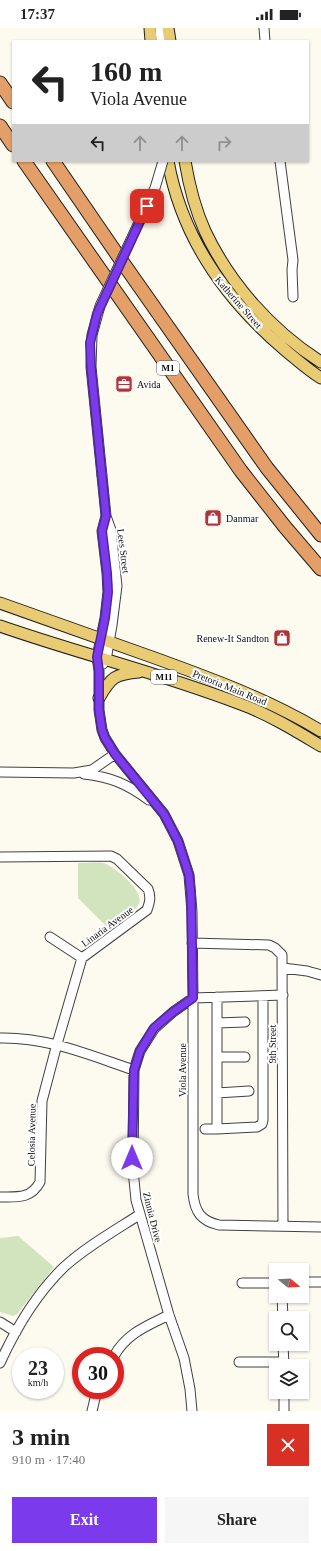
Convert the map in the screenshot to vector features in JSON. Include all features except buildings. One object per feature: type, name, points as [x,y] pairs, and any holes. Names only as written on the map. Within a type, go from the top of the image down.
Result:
[{"type":"highway","points":[[0,84],[12,101]]},
{"type":"highway","points":[[0,126],[12,144]]},
{"type":"highway","name":"M1","points":[[25,162],[50,201],[241,471],[285,527],[321,569]]},
{"type":"highway","name":"M1","points":[[54,162],[267,468],[321,535]]},
{"type":"main road","points":[[150,28],[151,40]]},
{"type":"main road","points":[[168,28],[170,40]]},
{"type":"main road","name":"Katherine Street","points":[[168,162],[179,200],[190,228],[209,266],[225,290],[246,314],[269,336],[321,378]]},
{"type":"main road","name":"Katherine Street","points":[[184,162],[194,200],[206,231],[234,279],[248,298],[283,334],[321,362]]},
{"type":"main road","name":"Pretoria Main Road","points":[[0,603],[192,671],[253,696],[298,718],[321,732]]},
{"type":"main road","name":"Pretoria Main Road","points":[[0,626],[180,682],[244,705],[276,720],[321,746]]},
{"type":"main road","points":[[99,698],[108,682],[113,677],[127,673],[148,672]]},
{"type":"street","points":[[160,28],[161,40]]},
{"type":"street","points":[[264,28],[266,40]]},
{"type":"street","name":"Lees Street","points":[[101,658],[116,603],[116,581],[111,530],[106,516],[91,367],[92,335],[100,306],[155,188],[163,162]]},
{"type":"street","points":[[280,162],[293,260],[293,297]]},
{"type":"street","name":"Viola Avenue","points":[[101,658],[99,671],[99,698],[102,730],[105,738],[115,754],[164,814],[178,841],[189,875],[192,912],[193,1194],[196,1210],[198,1215],[205,1220],[219,1225],[321,1227]]},
{"type":"street","points":[[0,772],[74,773],[92,770],[115,754]]},
{"type":"street","name":"Viola Avenue","points":[[74,773],[116,780],[126,784],[158,806]]},
{"type":"street","name":"Linaria Avenue","points":[[0,857],[111,856],[117,859],[148,889],[150,904],[147,910],[82,958],[57,1044]]},
{"type":"street","points":[[50,937],[82,958]]},
{"type":"street","name":"9th Street","points":[[192,943],[269,945],[282,954],[284,1226]]},
{"type":"street","points":[[283,968],[307,971],[321,975]]},
{"type":"street","points":[[193,998],[283,995]]},
{"type":"street","points":[[205,1129],[256,1127],[262,1124],[263,996]]},
{"type":"street","points":[[216,997],[217,1129]]},
{"type":"street","name":"Zinnia Drive","points":[[192,1411],[190,1389],[184,1358],[169,1315],[139,1215],[132,1170],[134,1070],[140,1051],[154,1028],[193,998]]},
{"type":"street","points":[[217,1023],[245,1022]]},
{"type":"street","points":[[0,1038],[20,1038],[57,1044],[134,1070]]},
{"type":"street","name":"Celosia Avenue","points":[[0,1197],[27,1196],[35,1190],[40,1182],[42,1101],[57,1044]]},
{"type":"street","points":[[217,1057],[245,1057]]},
{"type":"street","points":[[217,1093],[249,1091]]},
{"type":"street","points":[[0,1363],[16,1332],[34,1303],[65,1266],[139,1215]]},
{"type":"street","points":[[242,1282],[269,1282]]},
{"type":"street","points":[[309,1282],[321,1282]]},
{"type":"street","points":[[120,1347],[130,1336],[169,1315]]},
{"type":"street","points":[[0,1322],[16,1332]]},
{"type":"street","points":[[238,1362],[269,1363]]},
{"type":"street","points":[[92,1411],[95,1399]]},
{"type":"street","points":[[284,1399],[284,1411]]},
{"type":"green space","points":[[78,863],[103,863],[121,874],[133,886],[140,899],[137,908],[108,928],[78,898]]},
{"type":"green space","points":[[18,1236],[54,1267],[17,1314],[13,1316],[0,1312],[0,1238]]},
{"type":"place","name":"Avida","points":[[124,384]]},
{"type":"place","name":"Danmar","points":[[213,518]]},
{"type":"place","name":"Renew-It Sandton","points":[[282,638]]},
{"type":"route","points":[[132,1158],[134,1070],[140,1051],[154,1028],[193,998],[191,895],[189,875],[178,841],[164,814],[115,754],[105,738],[100,722],[99,710],[99,671],[97,657],[105,618],[108,584],[102,531],[106,516],[90,358],[90,343],[100,306],[147,206]]}]
